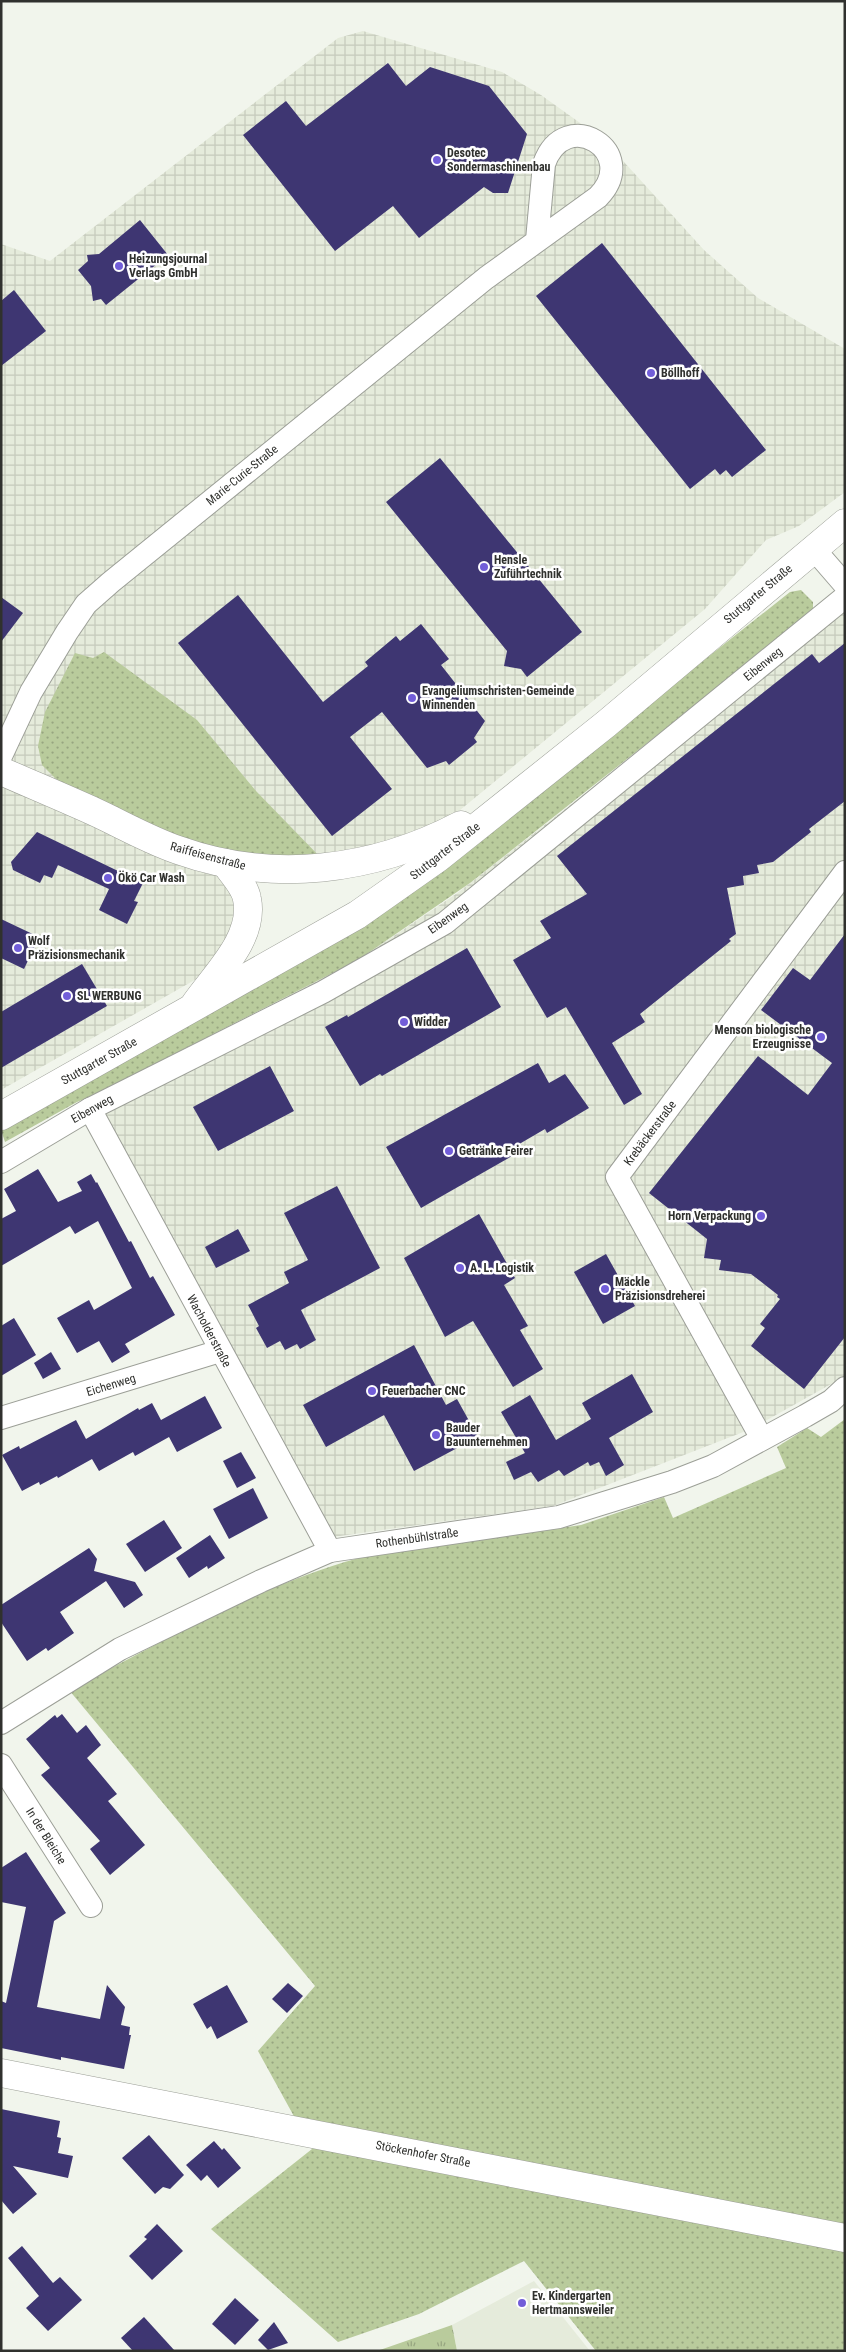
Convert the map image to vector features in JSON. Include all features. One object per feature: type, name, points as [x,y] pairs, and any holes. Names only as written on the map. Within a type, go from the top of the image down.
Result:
[{"type":"main road","name":"Stuttgarter Straße","points":[[1,1116],[192,1010],[357,915],[438,858],[606,724],[845,523]]},
{"type":"main road","name":"Raiffeisenstraße","points":[[1,771],[179,850],[225,863],[289,870],[328,868],[372,860],[434,840],[507,802]]},
{"type":"main road","points":[[192,1010],[239,946],[249,919],[247,898],[225,863]]},
{"type":"main road","name":"Stöckenhofer Straße","points":[[1,2073],[845,2238]]},
{"type":"street","name":"Marie-Curie-Straße","points":[[1,756],[31,692],[86,604],[110,582],[486,278],[598,197],[606,189],[611,178],[611,161],[603,146],[594,139],[579,136],[563,139],[554,145],[548,153],[544,164],[537,240]]},
{"type":"street","points":[[813,548],[845,584]]},
{"type":"street","name":"Eibenweg","points":[[1,1162],[90,1109],[323,992],[445,922],[845,597]]},
{"type":"street","name":"Krebäckerstraße","points":[[762,1439],[617,1177],[845,872]]},
{"type":"street","name":"Wacholderstraße","points":[[90,1109],[330,1552]]},
{"type":"street","name":"Eichenweg","points":[[1,1418],[220,1351]]},
{"type":"street","name":"Rothenbühlstraße","points":[[1,1723],[120,1649],[261,1580],[330,1552],[559,1518],[672,1482],[713,1466],[831,1401],[845,1388]]},
{"type":"street","name":"In der Bleiche","points":[[1,1765],[91,1906]]},
{"type":"shaded area","points":[[363,31],[502,72],[541,95],[604,140],[704,250],[758,298],[845,349],[845,492],[799,526],[766,540],[705,609],[454,815],[419,834],[353,853],[266,860],[239,895],[240,920],[207,973],[1,1090],[1,244],[50,261],[338,38]]},
{"type":"shaded area","points":[[845,586],[845,1375],[751,1429],[553,1506],[326,1538],[92,1096],[358,960],[456,894],[810,618]]},
{"type":"shaded area","name":"Ev. Kindergarten Hertmannsweiler","points":[[534,2281],[590,2351],[457,2351],[452,2325]]},
{"type":"green space","points":[[801,590],[813,602],[813,612],[470,883],[358,960],[77,1102],[5,1142],[1,1130],[14,1121],[510,814],[790,592]]},
{"type":"green space","points":[[104,652],[197,720],[256,791],[322,859],[301,860],[195,845],[61,784],[42,765],[38,746],[45,712],[75,653],[93,658]]},
{"type":"green space","points":[[845,1419],[845,2351],[596,2351],[524,2261],[419,2314],[338,2342],[211,2229],[312,2149],[258,2051],[315,1986],[69,1690],[247,1599],[321,1570],[359,1558],[581,1525],[664,1497],[673,1518],[786,1468],[777,1447],[807,1428],[821,1437]]},
{"type":"green space","points":[[452,2325],[457,2351],[377,2351]]},
{"type":"building","name":"Desotec Sondermaschinenbau","points":[[388,63],[406,86],[430,67],[489,86],[527,134],[508,193],[493,193],[484,187],[419,238],[393,206],[335,251],[243,135],[286,101],[306,126]]},
{"type":"building","name":"Heizungsjournal Verlags GmbH","points":[[140,220],[168,255],[106,305],[101,299],[93,301],[91,286],[78,270],[88,261],[87,255],[99,254]]},
{"type":"building","name":"Böllhoff","points":[[602,243],[766,450],[732,477],[726,470],[720,475],[715,469],[690,489],[536,296]]},
{"type":"building","points":[[14,290],[46,331],[1,366],[1,301]]},
{"type":"building","name":"Hensle Zuführtechnik","points":[[440,458],[582,632],[527,677],[521,669],[504,666],[507,651],[386,502]]},
{"type":"building","points":[[238,595],[323,702],[368,666],[365,662],[396,636],[400,641],[421,624],[449,659],[441,665],[485,721],[474,738],[477,742],[449,765],[446,761],[427,768],[382,712],[350,737],[392,789],[332,836],[178,643]]},
{"type":"building","points":[[1,597],[23,613],[1,642]]},
{"type":"building","points":[[845,643],[845,801],[809,829],[811,832],[773,862],[757,865],[759,873],[743,876],[744,885],[727,888],[736,934],[729,939],[731,941],[640,1014],[645,1022],[612,1043],[642,1094],[624,1105],[566,1007],[547,1018],[513,960],[551,938],[540,921],[587,894],[557,856],[812,654],[819,663]]},
{"type":"building","name":"Ökö Car Wash","points":[[37,832],[143,883],[134,901],[138,902],[127,924],[99,910],[109,889],[58,865],[52,878],[44,875],[40,883],[13,870],[11,862]]},
{"type":"building","name":"Wolf Präzisionsmechanik","points":[[1,919],[39,937],[24,969],[1,958]]},
{"type":"building","name":"Horn Verpackung","points":[[845,934],[845,1337],[804,1389],[751,1346],[765,1328],[760,1324],[780,1299],[777,1297],[778,1295],[751,1274],[719,1270],[721,1260],[704,1258],[707,1239],[649,1193],[758,1056],[808,1095],[832,1063],[761,1010],[793,968],[810,980]]},
{"type":"building","name":"Widder","points":[[467,948],[501,1007],[382,1076],[380,1074],[360,1086],[325,1027],[347,1015],[348,1017]]},
{"type":"building","points":[[82,964],[107,1006],[1,1068],[1,1012]]},
{"type":"building","points":[[538,1063],[549,1083],[565,1074],[589,1108],[547,1133],[545,1129],[509,1150],[512,1156],[421,1208],[386,1147]]},
{"type":"building","points":[[270,1066],[294,1111],[218,1151],[193,1107]]},
{"type":"building","points":[[38,1169],[58,1202],[82,1191],[77,1182],[91,1174],[129,1242],[131,1241],[150,1278],[153,1276],[175,1315],[125,1344],[130,1352],[112,1363],[99,1341],[77,1353],[57,1318],[89,1300],[94,1310],[132,1288],[98,1221],[75,1234],[70,1226],[1,1266],[1,1219],[16,1211],[4,1189]]},
{"type":"building","points":[[337,1186],[380,1268],[301,1310],[316,1340],[300,1349],[297,1344],[285,1350],[280,1341],[267,1348],[256,1328],[259,1326],[248,1305],[289,1283],[284,1272],[308,1260],[284,1213]]},
{"type":"building","name":"A. L. Logistik","points":[[479,1214],[515,1278],[504,1285],[528,1326],[520,1330],[543,1369],[513,1387],[473,1321],[445,1337],[404,1258]]},
{"type":"building","points":[[238,1229],[250,1251],[216,1268],[205,1247]]},
{"type":"building","name":"Mäckle Präzisionsdreherei","points":[[606,1254],[635,1306],[603,1324],[574,1272]]},
{"type":"building","points":[[14,1318],[36,1355],[1,1376],[1,1326]]},
{"type":"building","points":[[414,1345],[446,1405],[457,1399],[478,1437],[414,1471],[384,1415],[326,1447],[303,1405]]},
{"type":"building","points":[[51,1352],[61,1369],[43,1379],[34,1363]]},
{"type":"building","points":[[632,1374],[653,1412],[609,1438],[624,1465],[606,1476],[599,1462],[590,1466],[588,1462],[564,1476],[559,1470],[538,1482],[531,1472],[514,1480],[506,1462],[525,1453],[501,1412],[530,1395],[556,1440],[591,1419],[582,1403]]},
{"type":"building","points":[[205,1396],[222,1428],[177,1452],[169,1437],[135,1456],[133,1452],[99,1471],[92,1459],[58,1478],[57,1476],[40,1485],[39,1482],[22,1491],[2,1455],[19,1446],[20,1449],[76,1420],[86,1439],[138,1408],[139,1410],[152,1403],[161,1420]]},
{"type":"building","points":[[241,1452],[256,1478],[237,1488],[223,1461]]},
{"type":"building","points":[[253,1488],[268,1518],[229,1539],[213,1509]]},
{"type":"building","points":[[164,1520],[182,1548],[145,1572],[126,1544]]},
{"type":"building","points":[[210,1535],[225,1558],[208,1569],[207,1566],[189,1578],[176,1558]]},
{"type":"building","points":[[89,1548],[97,1559],[94,1571],[135,1582],[143,1595],[124,1608],[106,1581],[60,1612],[74,1633],[48,1651],[46,1648],[27,1661],[1,1622],[1,1605]]},
{"type":"building","points":[[62,1714],[77,1733],[86,1725],[101,1745],[87,1758],[117,1794],[108,1801],[145,1845],[110,1875],[90,1849],[100,1841],[41,1775],[50,1768],[26,1739],[55,1715],[57,1718]]},
{"type":"building","points":[[26,1852],[66,1913],[54,1921],[37,2007],[100,2019],[107,1985],[125,2007],[121,2025],[130,2027],[129,2035],[131,2035],[124,2069],[61,2057],[61,2060],[1,2048],[1,2001],[6,2003],[26,1907],[1,1902],[1,1868]]},
{"type":"building","points":[[288,1983],[303,1996],[287,2013],[272,1999]]},
{"type":"building","points":[[227,1985],[248,2022],[217,2039],[211,2026],[207,2029],[193,2004]]},
{"type":"building","points":[[1,2109],[60,2121],[57,2137],[61,2138],[58,2153],[73,2156],[68,2178],[13,2166],[37,2194],[13,2214],[1,2200]]},
{"type":"building","points":[[149,2135],[184,2175],[170,2189],[163,2187],[155,2194],[122,2158]]},
{"type":"building","points":[[214,2141],[222,2150],[224,2148],[241,2168],[218,2188],[207,2175],[201,2181],[186,2165]]},
{"type":"building","points":[[157,2224],[183,2251],[152,2280],[129,2256],[147,2239],[144,2237]]},
{"type":"building","points":[[22,2246],[53,2283],[60,2277],[82,2300],[48,2331],[26,2308],[39,2296],[8,2258]]},
{"type":"building","points":[[235,2298],[259,2320],[235,2345],[212,2324]]},
{"type":"building","points":[[144,2317],[175,2351],[133,2351],[121,2338]]},
{"type":"building","points":[[274,2322],[288,2343],[268,2350],[258,2340]]},
{"type":"place","name":"Desotec Sondermaschinenbau","points":[[437,160]]},
{"type":"place","name":"Heizungsjournal Verlags GmbH","points":[[119,266]]},
{"type":"place","name":"Böllhoff","points":[[651,373]]},
{"type":"place","name":"Hensle Zuführtechnik","points":[[484,567]]},
{"type":"place","name":"Evangeliumschristen-Gemeinde Winnenden","points":[[412,698]]},
{"type":"place","name":"Ökö Car Wash","points":[[108,878]]},
{"type":"place","name":"Wolf Präzisionsmechanik","points":[[18,948]]},
{"type":"place","name":"SL WERBUNG","points":[[67,996]]},
{"type":"place","name":"Widder","points":[[404,1022]]},
{"type":"place","name":"Menson biologische Erzeugnisse","points":[[821,1037]]},
{"type":"place","name":"Getränke Feirer","points":[[449,1151]]},
{"type":"place","name":"Horn Verpackung","points":[[761,1216]]},
{"type":"place","name":"A. L. Logistik","points":[[460,1268]]},
{"type":"place","name":"Mäckle Präzisionsdreherei","points":[[605,1289]]},
{"type":"place","name":"Feuerbacher CNC","points":[[372,1391]]},
{"type":"place","name":"Bauder Bauunternehmen","points":[[436,1435]]},
{"type":"place","name":"Ev. Kindergarten Hertmannsweiler","points":[[522,2303]]}]
